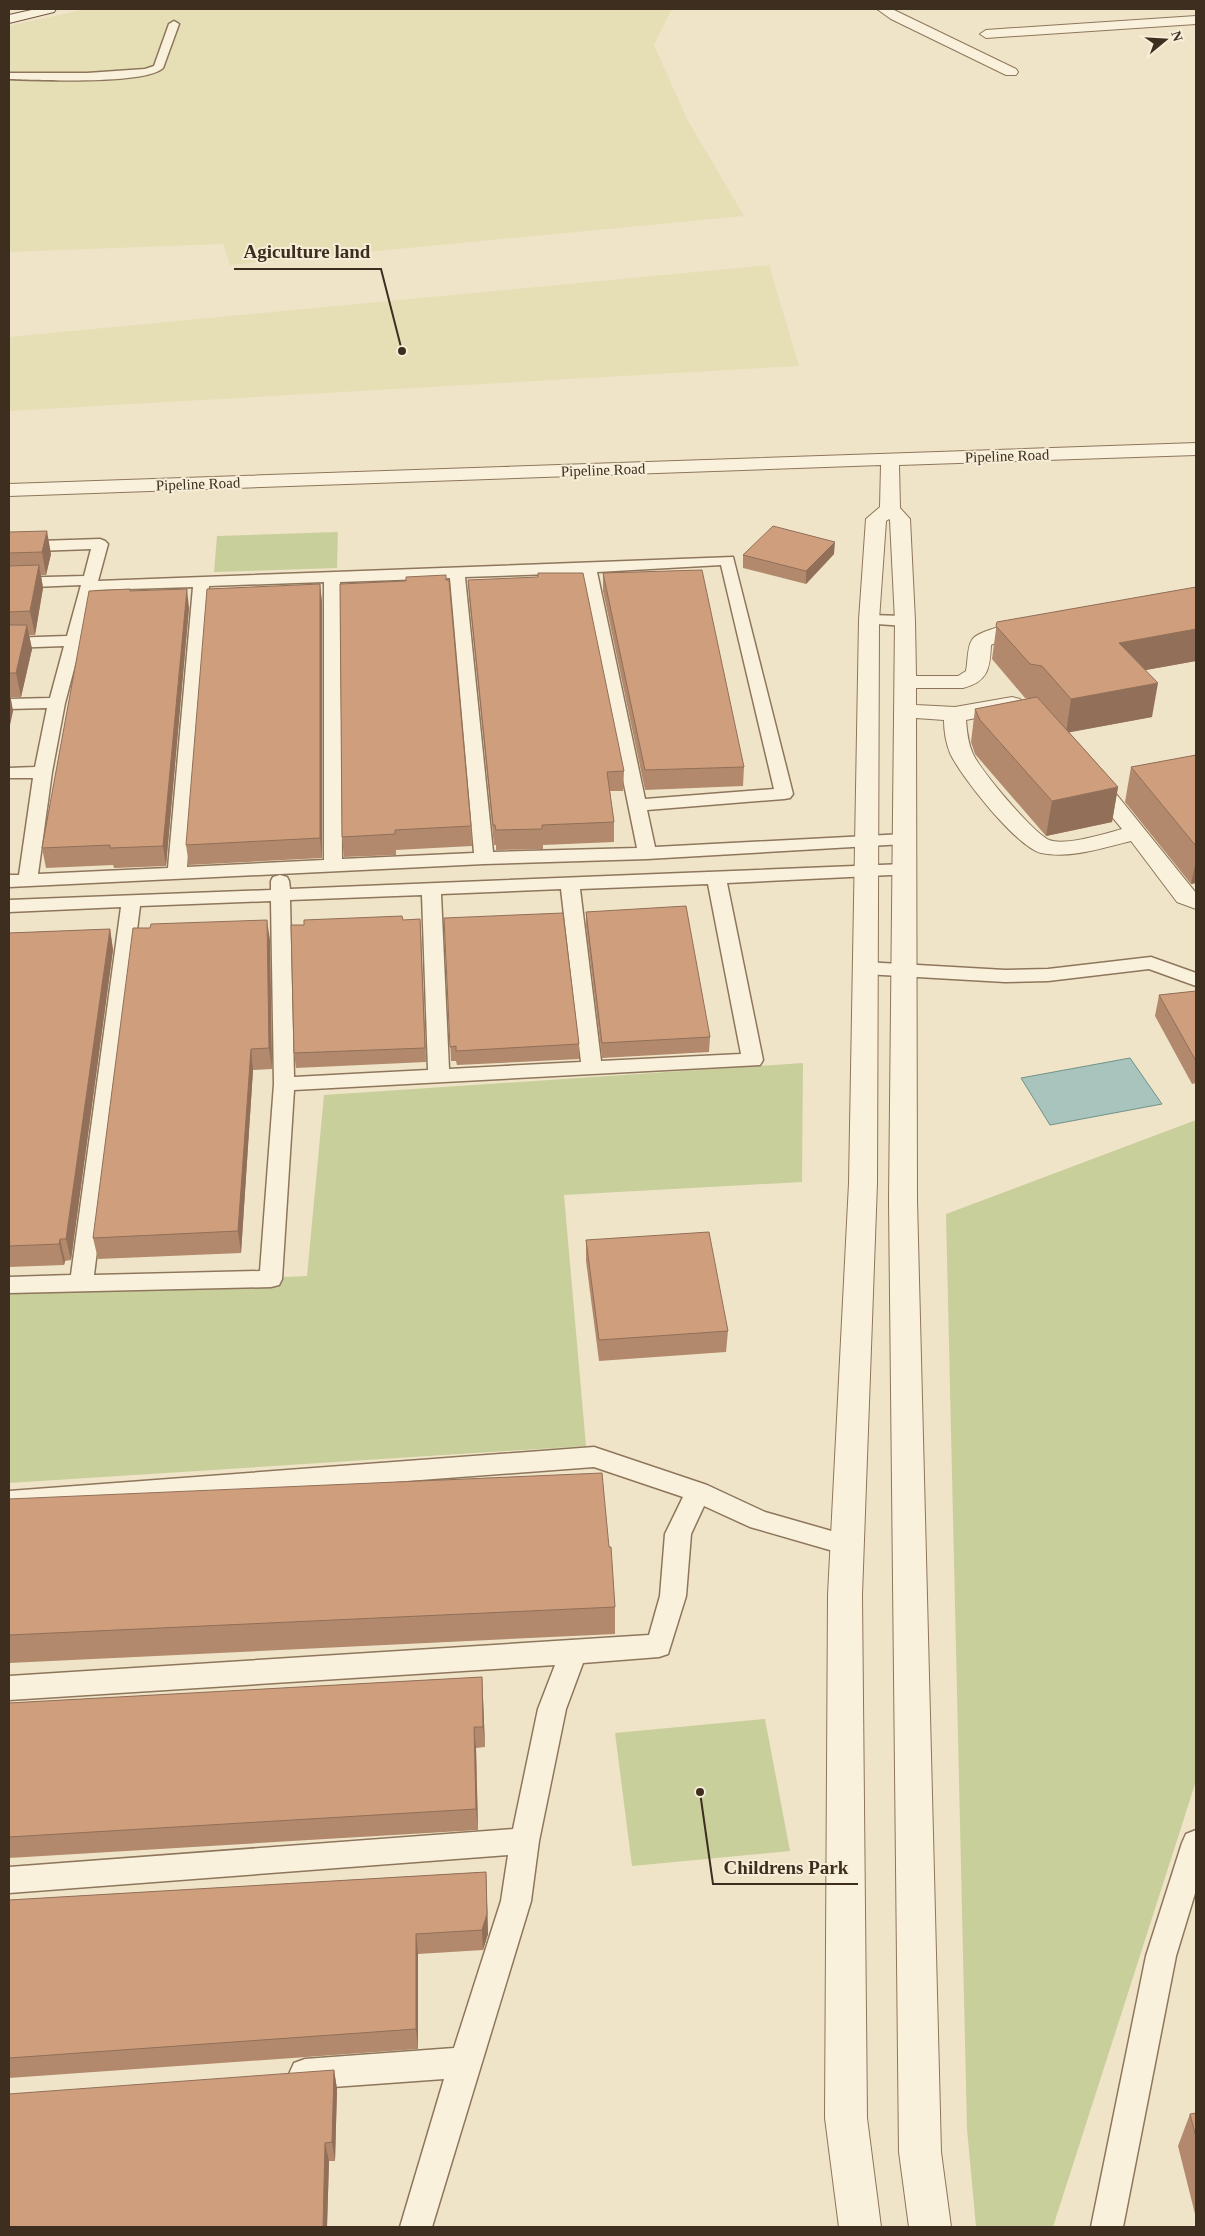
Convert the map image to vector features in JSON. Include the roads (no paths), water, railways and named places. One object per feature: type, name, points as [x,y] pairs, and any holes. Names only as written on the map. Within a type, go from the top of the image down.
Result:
[{"type":"street","points":[[9,19],[50,9]]},
{"type":"street","points":[[883,9],[1011,72]]},
{"type":"street","points":[[993,50],[992,33],[1004,17]]},
{"type":"street","points":[[992,33],[1196,20]]},
{"type":"street","name":"Pipeline Road","points":[[9,490],[1196,449]]},
{"type":"street","points":[[890,461],[890,508],[900,519],[905,621],[903,1200],[920,2152],[930,2227]]},
{"type":"street","points":[[860,2227],[846,2118],[845,1595],[863,1183],[869,620],[876,519],[890,508]]},
{"type":"street","points":[[905,697],[963,682],[976,674],[981,642],[998,634],[1051,623]]},
{"type":"street","points":[[905,697],[955,714],[1008,704],[1028,706],[1035,713]]},
{"type":"street","points":[[955,714],[955,736],[964,759],[1020,828],[1041,846],[1066,847],[1137,833]]},
{"type":"street","points":[[1080,765],[1137,833],[1186,897],[1196,902]]},
{"type":"lane","points":[[9,76],[131,74],[153,71],[158,68],[174,24]]},
{"type":"lane","points":[[9,547],[100,544],[72,641],[57,703],[43,772],[28,880]]},
{"type":"lane","points":[[9,582],[201,583],[588,568],[728,560],[784,794],[636,805]]},
{"type":"lane","points":[[588,568],[647,853]]},
{"type":"lane","points":[[457,573],[484,858]]},
{"type":"lane","points":[[332,578],[333,866]]},
{"type":"lane","points":[[177,873],[201,583]]},
{"type":"lane","points":[[869,620],[905,621]]},
{"type":"lane","points":[[9,643],[72,641]]},
{"type":"lane","points":[[9,704],[57,703]]},
{"type":"lane","points":[[9,773],[43,772]]},
{"type":"lane","points":[[9,881],[484,858],[647,853],[904,839]]},
{"type":"lane","points":[[9,1285],[82,1282],[271,1280],[284,1084],[281,868]]},
{"type":"lane","points":[[9,906],[716,876],[904,870]]},
{"type":"lane","points":[[284,1084],[753,1060],[716,876]]},
{"type":"lane","points":[[570,883],[592,1068]]},
{"type":"lane","points":[[431,888],[439,1076]]},
{"type":"lane","points":[[82,1282],[131,901]]},
{"type":"lane","points":[[865,968],[965,975],[1048,975],[1151,963],[1196,980]]},
{"type":"lane","points":[[9,1501],[594,1457],[698,1492],[760,1520],[847,1545]]},
{"type":"lane","points":[[9,1688],[659,1646],[673,1596],[678,1534],[698,1492]]},
{"type":"lane","points":[[416,2227],[465,2062],[516,1901],[525,1841],[552,1710],[573,1652]]},
{"type":"lane","points":[[9,1880],[525,1841]]},
{"type":"lane","points":[[1107,2227],[1161,1956],[1196,1842]]},
{"type":"lane","points":[[276,2076],[465,2062]]},
{"type":"water","points":[[1130,1058],[1162,1104],[1050,1125],[1021,1078]]},
{"type":"place","name":"Agiculture land","points":[[402,351]]},
{"type":"place","name":"Childrens Park","points":[[700,1792]]}]
